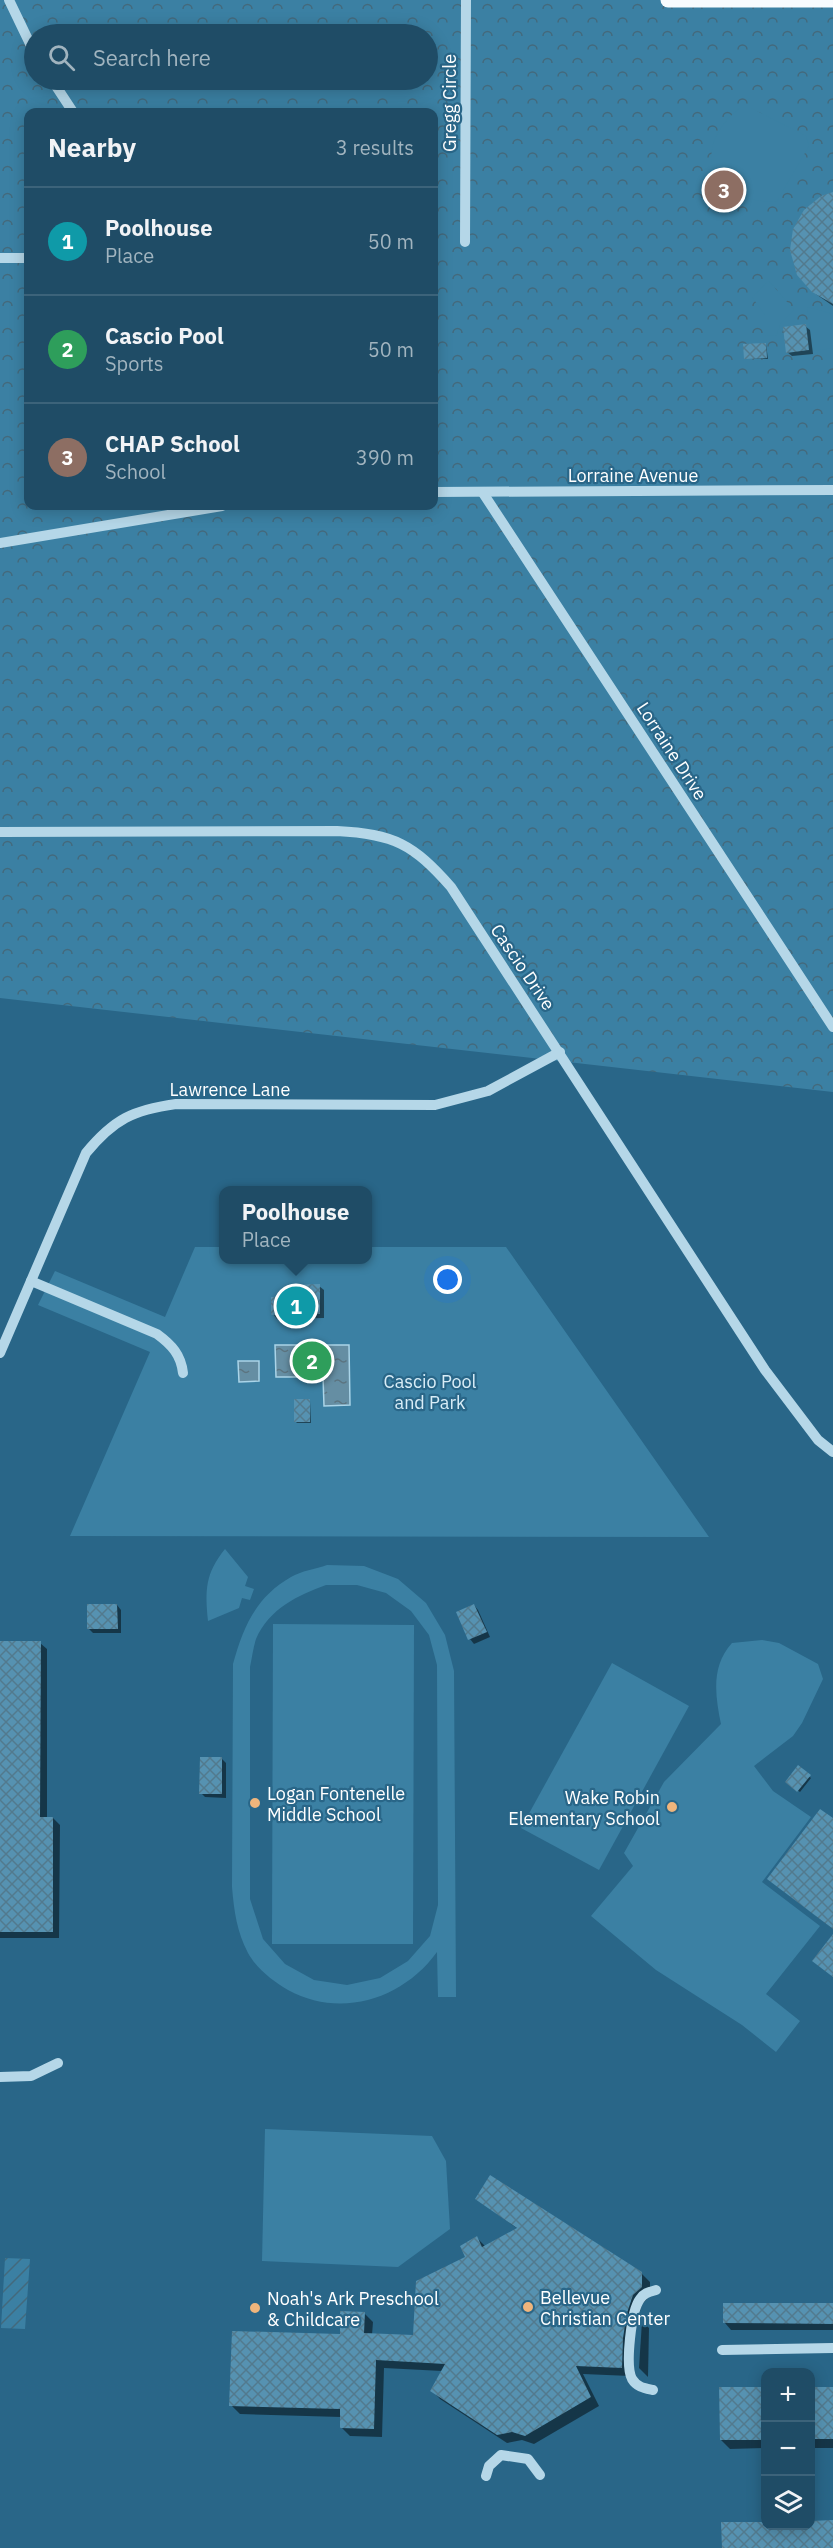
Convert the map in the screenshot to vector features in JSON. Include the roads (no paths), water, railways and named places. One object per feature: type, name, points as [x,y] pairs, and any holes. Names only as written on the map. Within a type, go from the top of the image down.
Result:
[{"type":"main road","points":[[668,0],[833,0]]},
{"type":"street","points":[[9,0],[24,31]]},
{"type":"street","name":"Gregg Circle","points":[[465,242],[466,0]]},
{"type":"street","points":[[59,90],[70,108]]},
{"type":"street","points":[[0,258],[24,258]]},
{"type":"street","name":"Lorraine Avenue","points":[[438,492],[833,490]]},
{"type":"street","name":"Lorraine Drive","points":[[483,493],[833,1027]]},
{"type":"street","points":[[0,543],[198,510]]},
{"type":"street","name":"Cascio Drive","points":[[0,832],[337,831],[369,833],[396,841],[418,853],[451,887],[765,1370],[818,1440],[833,1452]]},
{"type":"street","name":"Lawrence Lane","points":[[0,1353],[86,1153],[108,1130],[138,1111],[176,1104],[435,1106],[488,1091],[560,1052]]},
{"type":"street","points":[[31,1281],[157,1334],[169,1343],[181,1359],[183,1373]]},
{"type":"street","points":[[0,2077],[31,2076],[58,2063]]},
{"type":"street","points":[[653,2390],[640,2387],[633,2381],[630,2374],[631,2322],[639,2300],[646,2293],[656,2290]]},
{"type":"street","points":[[722,2350],[833,2348]]},
{"type":"street","points":[[486,2476],[494,2459],[501,2456],[528,2459],[540,2475]]},
{"type":"water","points":[[275,1345],[349,1345],[350,1405],[324,1406],[323,1377],[276,1377]]},
{"type":"water","points":[[238,1361],[259,1361],[259,1381],[239,1382]]},
{"type":"place","name":"CHAP School","points":[[724,190]]},
{"type":"place","name":"Poolhouse","points":[[296,1306]]},
{"type":"place","name":"Cascio Pool","points":[[312,1361]]},
{"type":"place","name":"Logan Fontenelle Middle School","points":[[255,1803]]},
{"type":"place","name":"Wake Robin Elementary School","points":[[672,1807]]},
{"type":"place","name":"Bellevue Christian Center","points":[[528,2307]]},
{"type":"place","name":"Noah's Ark Preschool & Childcare","points":[[255,2308]]},
{"type":"park label","name":"Cascio Pool and Park","points":[[430,1391]]}]
